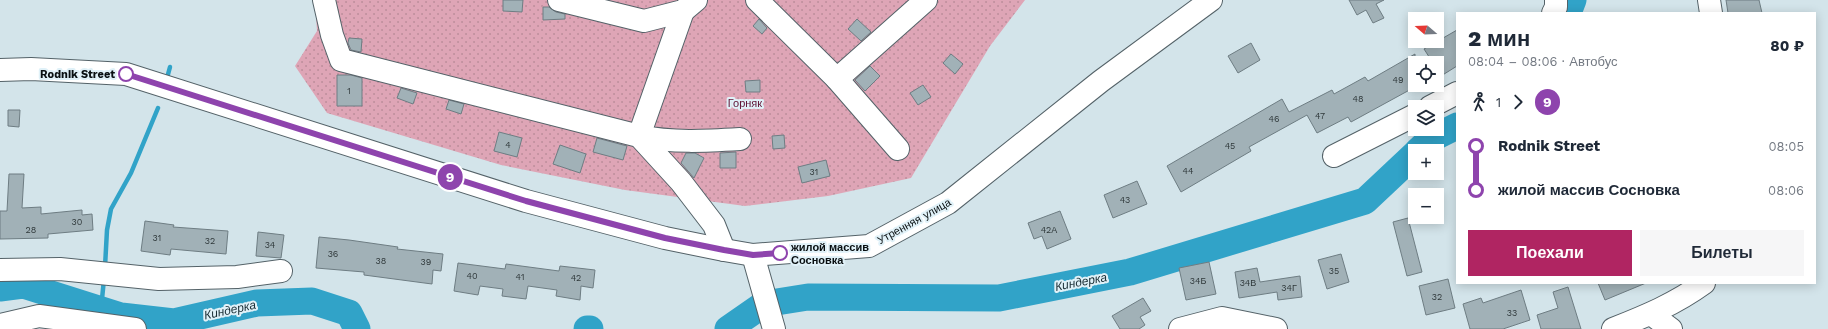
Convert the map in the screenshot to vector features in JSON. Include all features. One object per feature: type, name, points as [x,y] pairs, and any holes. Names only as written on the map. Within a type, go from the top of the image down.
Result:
[{"type":"street","points":[[324,0],[332,35],[341,60],[640,136],[665,140],[708,141],[740,139]]},
{"type":"street","points":[[559,0],[644,21],[690,5]]},
{"type":"street","points":[[757,0],[837,79],[898,149]]},
{"type":"street","name":"Утренняя улица","points":[[0,70],[31,69],[126,74],[526,201],[665,238],[753,255],[870,246],[948,203],[1101,81],[1212,0]]},
{"type":"street","points":[[1554,12],[1556,7],[1556,0]]},
{"type":"street","points":[[1709,0],[1711,12]]},
{"type":"street","points":[[837,79],[921,2]]},
{"type":"street","points":[[640,136],[690,5]]},
{"type":"street","points":[[1444,100],[1456,94]]},
{"type":"street","points":[[1334,156],[1408,119]]},
{"type":"street","points":[[640,136],[681,182],[714,225],[724,250]]},
{"type":"street","points":[[753,255],[772,323]]},
{"type":"street","points":[[0,270],[16,268],[60,269],[159,279],[237,277],[281,271]]},
{"type":"street","points":[[1613,329],[1651,314],[1684,298],[1703,284]]},
{"type":"street","points":[[1651,314],[1671,329]]},
{"type":"street","points":[[0,325],[39,316],[135,329]]},
{"type":"street","points":[[1180,329],[1222,318],[1276,329]]},
{"type":"green space","name":"Горняк","points":[[315,0],[1025,0],[990,46],[911,178],[828,196],[745,206],[625,190],[501,165],[327,113],[295,66],[317,31]]},
{"type":"building","points":[[503,0],[523,0],[522,12],[503,11]]},
{"type":"building","points":[[1349,0],[1384,0],[1376,4],[1384,18],[1373,23],[1366,10],[1357,15]]},
{"type":"building","points":[[1726,0],[1759,0],[1762,12],[1728,12]]},
{"type":"building","points":[[543,7],[549,7],[556,12],[565,14],[565,19],[543,20]]},
{"type":"building","points":[[759,19],[767,28],[762,34],[753,26]]},
{"type":"building","points":[[857,19],[871,32],[861,41],[848,29]]},
{"type":"building","points":[[1456,31],[1456,67],[1444,74],[1444,56],[1428,56],[1424,49],[1444,48],[1444,37]]},
{"type":"building","points":[[349,38],[362,39],[361,52],[351,50],[348,43]]},
{"type":"building","points":[[1251,43],[1260,60],[1238,73],[1228,56]]},
{"type":"building","points":[[951,54],[963,64],[955,74],[943,63]]},
{"type":"building","points":[[1408,58],[1408,91],[1351,122],[1348,117],[1317,133],[1307,115],[1249,147],[1251,151],[1181,192],[1167,166],[1282,99],[1289,112],[1332,90],[1334,94],[1365,77],[1368,81]]},
{"type":"building","points":[[870,66],[880,76],[865,91],[855,80]]},
{"type":"building","points":[[337,75],[351,75],[362,78],[362,106],[337,106]]},
{"type":"building","points":[[760,80],[760,92],[746,92],[745,81]]},
{"type":"building","points":[[923,85],[931,97],[918,105],[910,93]]},
{"type":"building","points":[[401,88],[417,93],[413,104],[397,98]]},
{"type":"building","points":[[449,100],[464,104],[461,114],[446,109]]},
{"type":"building","points":[[8,110],[20,110],[19,127],[8,126]]},
{"type":"building","points":[[499,132],[522,138],[517,157],[494,151]]},
{"type":"building","points":[[784,135],[785,148],[773,149],[772,136]]},
{"type":"building","points":[[597,138],[627,146],[623,160],[593,152]]},
{"type":"building","points":[[560,145],[586,154],[580,173],[553,164]]},
{"type":"building","points":[[736,152],[736,168],[720,168],[720,153]]},
{"type":"building","points":[[686,153],[695,153],[704,158],[694,178],[681,163]]},
{"type":"building","points":[[826,160],[830,176],[802,183],[798,167]]},
{"type":"building","points":[[9,174],[24,174],[22,208],[41,207],[41,214],[82,210],[82,215],[92,214],[93,230],[48,234],[48,238],[0,239],[0,211],[7,211]]},
{"type":"building","points":[[1137,181],[1147,204],[1113,218],[1104,195]]},
{"type":"building","points":[[1060,211],[1071,239],[1047,249],[1042,236],[1034,239],[1028,223]]},
{"type":"building","points":[[1408,218],[1408,224],[1410,224],[1422,272],[1407,276],[1393,222]]},
{"type":"building","points":[[145,221],[174,225],[173,227],[228,231],[226,254],[171,249],[170,255],[141,251]]},
{"type":"building","points":[[258,232],[284,235],[281,258],[256,256]]},
{"type":"building","points":[[319,237],[398,247],[397,249],[443,254],[441,271],[433,270],[432,284],[364,275],[364,272],[316,268]]},
{"type":"building","points":[[1341,254],[1349,282],[1327,289],[1318,260]]},
{"type":"building","points":[[1209,262],[1216,294],[1186,300],[1179,268]]},
{"type":"building","points":[[458,263],[505,269],[506,264],[559,271],[560,266],[595,270],[593,288],[581,286],[580,300],[556,296],[557,290],[528,286],[526,299],[502,296],[503,289],[480,286],[478,295],[454,291]]},
{"type":"building","points":[[1257,268],[1260,282],[1300,276],[1302,297],[1278,300],[1277,292],[1239,298],[1235,272]]},
{"type":"building","points":[[1448,279],[1455,308],[1426,315],[1419,286]]},
{"type":"building","points":[[1598,284],[1644,284],[1605,300]]},
{"type":"building","points":[[1568,287],[1581,329],[1541,329],[1537,315],[1558,308],[1553,292]]},
{"type":"building","points":[[1521,290],[1530,320],[1503,329],[1470,329],[1463,304],[1481,298],[1483,303]]},
{"type":"building","points":[[1143,298],[1151,311],[1140,317],[1145,325],[1139,329],[1120,329],[1112,316]]},
{"type":"waterway","name":"Киндерка","points":[[1568,12],[1573,0]]},
{"type":"waterway","points":[[167,78],[170,67]]},
{"type":"waterway","points":[[105,267],[107,230],[111,209],[131,173],[158,108]]},
{"type":"waterway","name":"Киндерка","points":[[1426,144],[1431,139],[1456,126]]},
{"type":"waterway","name":"Киндерка","points":[[728,329],[764,304],[808,297],[999,298],[1130,272],[1365,201],[1408,161]]},
{"type":"waterway","points":[[101,309],[104,279]]},
{"type":"waterway","name":"Киндерка","points":[[0,288],[23,285],[121,316],[174,322],[257,303],[312,301],[349,313],[357,329]]},
{"type":"bus line","name":"9","points":[[126,74],[526,201],[665,238],[753,255],[780,253]]},
{"type":"place","name":"Rodnik Street","points":[[126,74]]},
{"type":"place","name":"жилой массив Сосновка","points":[[780,253]]}]
